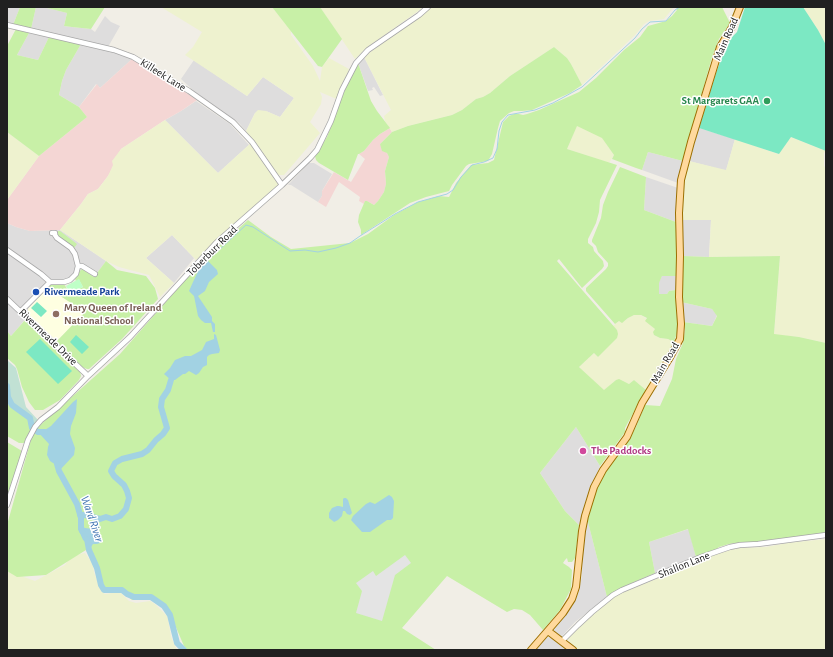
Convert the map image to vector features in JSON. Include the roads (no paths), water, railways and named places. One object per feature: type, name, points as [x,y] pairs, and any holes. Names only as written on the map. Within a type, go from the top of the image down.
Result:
[{"type":"main road","name":"Main Road","points":[[531,650],[563,613],[572,599],[575,592],[582,531],[594,487],[603,470],[627,437],[642,403],[680,339],[679,213],[681,180],[720,47],[732,27],[740,7]]},
{"type":"main road","points":[[548,631],[573,650]]},
{"type":"street","name":"Toberburr Road","points":[[7,505],[30,436],[35,427],[130,337],[216,243],[282,185],[317,150],[331,121],[342,90],[359,59],[368,50],[419,15],[428,7]]},
{"type":"street","name":"Killeek Lane","points":[[7,26],[114,50],[133,57],[233,122],[252,142],[282,185]]},
{"type":"street","points":[[7,250],[50,282],[64,282],[70,280],[76,274],[78,266],[75,254],[71,248],[57,238],[55,233],[52,233]]},
{"type":"street","points":[[78,266],[82,266],[92,274]]},
{"type":"street","points":[[20,311],[50,282]]},
{"type":"street","name":"Rivermeade Drive","points":[[7,299],[88,376]]},
{"type":"street","name":"Shallon Lane","points":[[562,641],[592,612],[622,590],[702,557],[740,545],[826,535]]},
{"type":"water","points":[[207,260],[217,270],[218,274],[209,282],[205,291],[198,296],[212,317],[212,321],[215,324],[215,332],[213,332],[211,323],[205,323],[198,316],[194,296],[189,291],[202,263]]},
{"type":"water","points":[[214,334],[216,335],[220,350],[219,353],[209,355],[207,357],[207,365],[203,367],[199,373],[196,375],[189,371],[175,380],[171,380],[164,374],[175,360],[185,356],[191,356],[202,350],[206,342],[214,339]]},
{"type":"water","points":[[77,399],[76,413],[71,426],[70,434],[75,448],[74,455],[59,471],[47,455],[49,444],[38,432],[51,426]]},
{"type":"water","points":[[389,495],[394,501],[393,518],[391,520],[387,520],[370,532],[362,532],[351,520],[353,516],[366,504],[370,502],[375,504]]},
{"type":"water","points":[[344,498],[348,500],[352,513],[350,515],[343,511],[342,516],[334,522],[329,518],[329,513],[332,508],[337,506],[343,507]]},
{"type":"water","points":[[79,524],[83,524],[83,527],[85,528],[93,529],[101,539],[100,543],[93,544],[91,547],[87,546],[87,543],[83,540],[79,531]]},
{"type":"waterway","points":[[207,261],[246,225],[253,227],[290,251],[305,250],[318,252],[350,243],[395,214],[418,202],[447,194],[453,190],[461,177],[472,165],[493,158],[497,149],[499,131],[502,122],[508,115],[535,110],[553,103],[582,87],[635,38],[650,22],[666,21],[675,10],[680,7]]},
{"type":"waterway","points":[[80,515],[100,519],[106,517],[112,519],[120,516],[126,509],[129,498],[127,491],[124,485],[114,476],[111,471],[115,463],[122,459],[142,454],[148,450],[167,428],[161,407],[162,399],[168,390],[171,380]]},
{"type":"waterway","name":"Ward River","points":[[7,386],[8,397],[12,405],[30,418],[32,428],[38,432],[45,432]]},
{"type":"waterway","name":"Ward River","points":[[57,464],[59,471],[77,504],[81,518],[82,531]]},
{"type":"waterway","name":"Ward River","points":[[87,539],[89,550],[104,590],[122,590],[134,597],[151,597],[164,606],[170,615],[177,643],[184,650]]},
{"type":"place","name":"St Margarets GAA","points":[[767,101]]},
{"type":"place","name":"Rivermeade Park","points":[[36,292]]},
{"type":"place","name":"Mary Queen of Ireland National School","points":[[56,314]]},
{"type":"place","name":"The Paddocks","points":[[583,451]]}]
